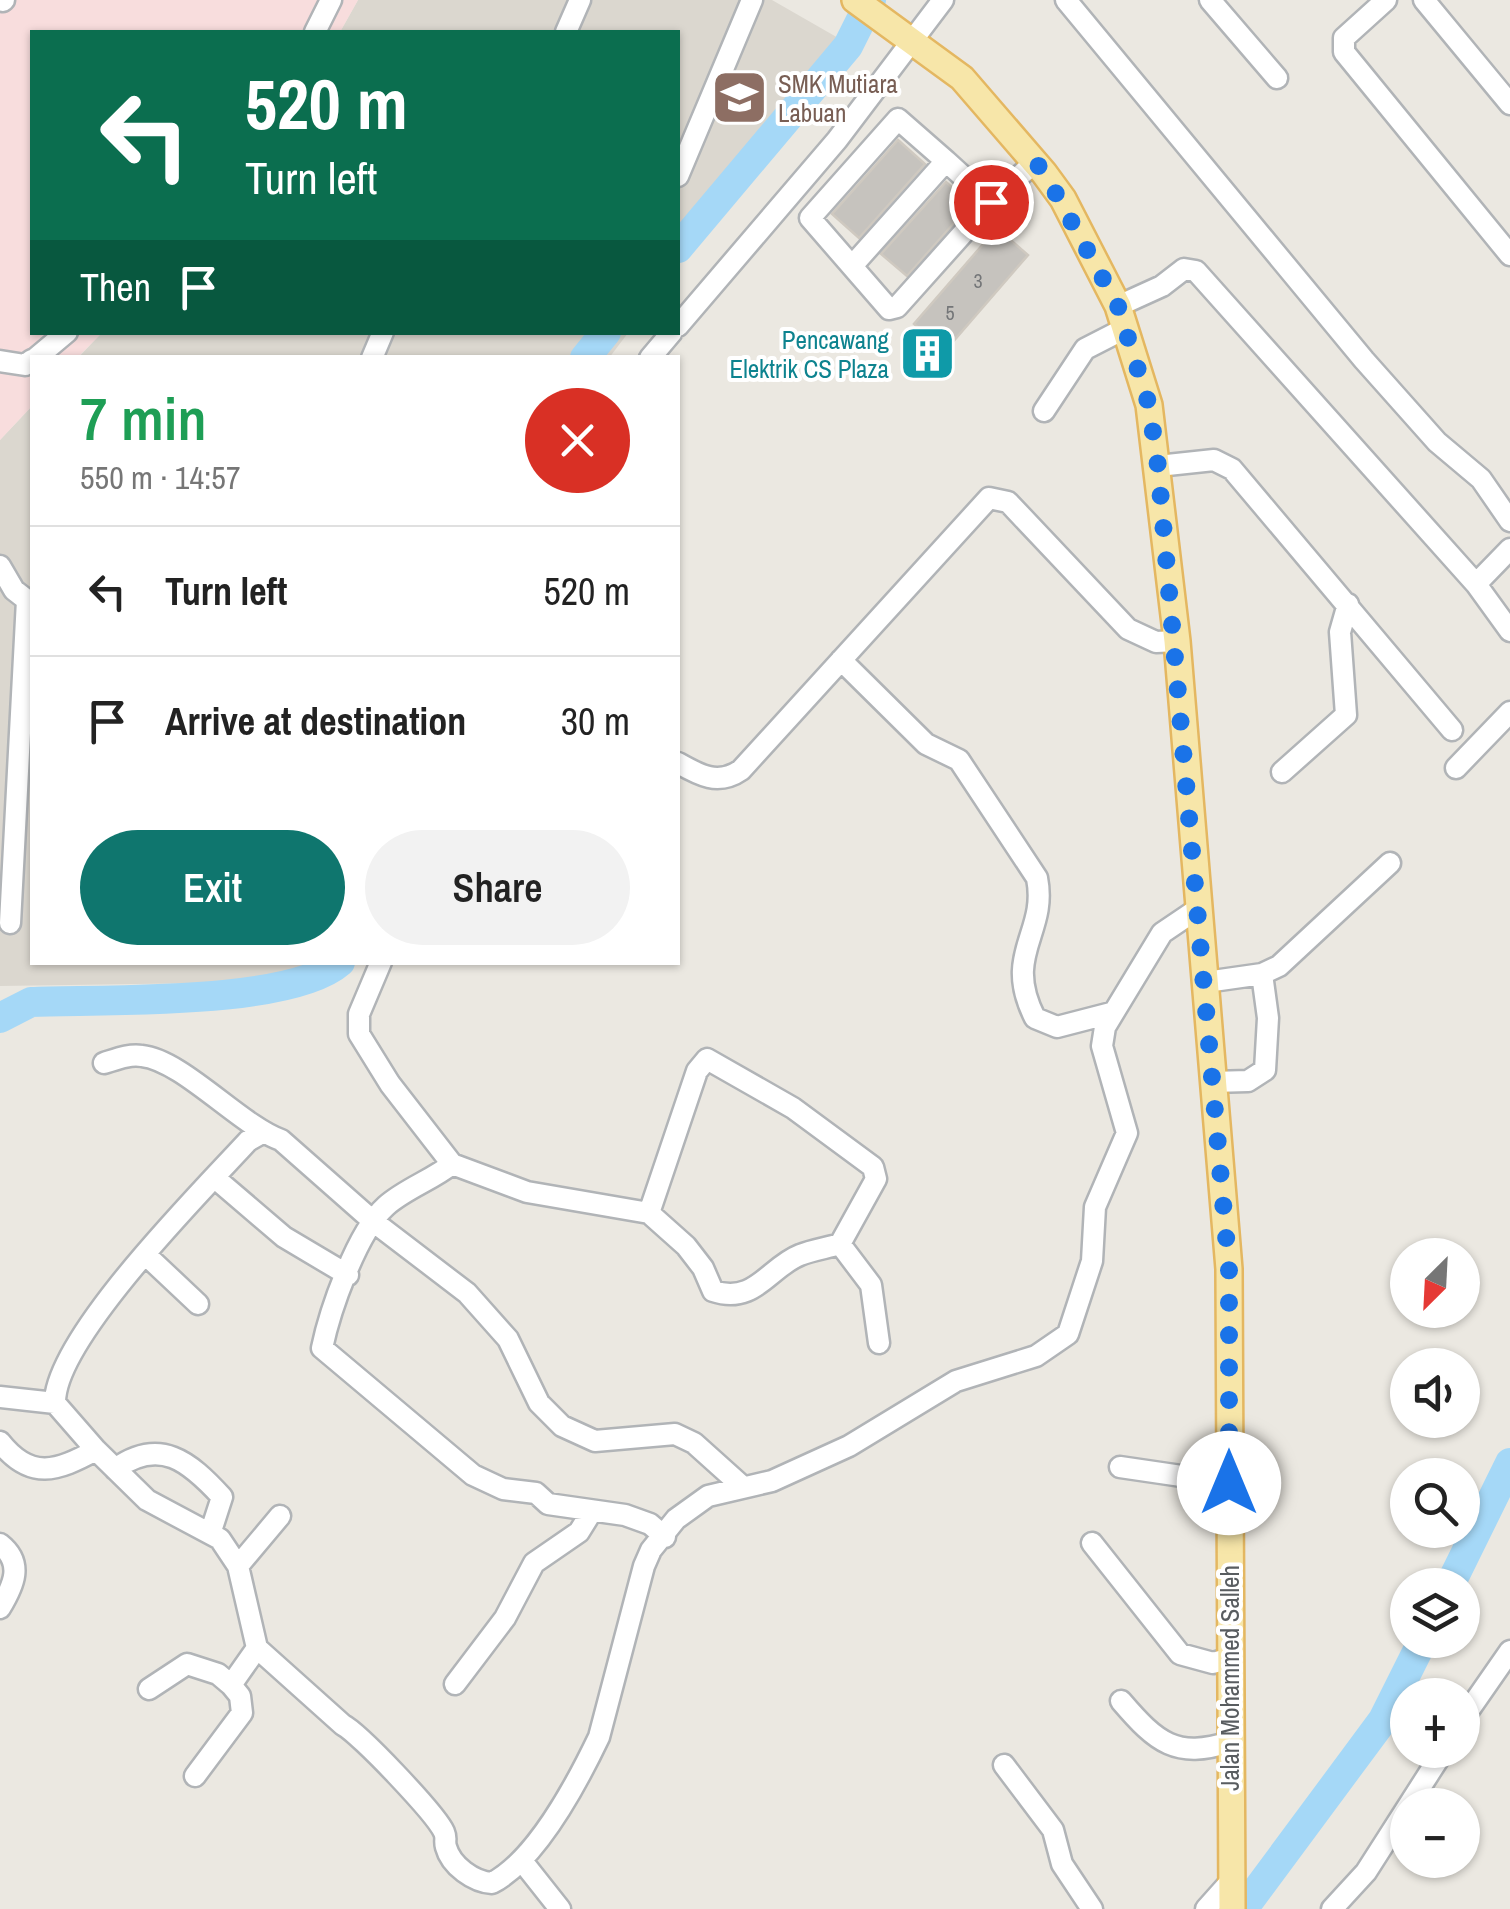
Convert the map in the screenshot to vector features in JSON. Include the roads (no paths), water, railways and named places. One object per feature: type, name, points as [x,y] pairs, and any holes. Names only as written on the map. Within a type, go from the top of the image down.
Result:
[{"type":"main road","name":"Jalan Mohammed Salleh","points":[[858,2],[962,78],[1063,199],[1122,317],[1149,405],[1176,642],[1229,1270],[1232,1893]]},
{"type":"street","points":[[317,30],[331,0]]},
{"type":"street","points":[[567,30],[580,0]]},
{"type":"street","points":[[680,171],[752,0]]},
{"type":"street","points":[[680,324],[837,140],[943,0]]},
{"type":"street","points":[[1066,0],[1306,292],[1438,442],[1482,478],[1510,521]]},
{"type":"street","points":[[1210,0],[1277,78]]},
{"type":"street","points":[[1386,0],[1344,38],[1344,52],[1510,254]]},
{"type":"street","points":[[1424,0],[1510,104]]},
{"type":"street","points":[[991,202],[898,119],[810,218],[889,309],[897,307],[991,202],[1035,162]]},
{"type":"street","points":[[852,266],[946,161]]},
{"type":"street","points":[[1044,411],[1086,348],[1184,269],[1196,270],[1476,584],[1510,631]]},
{"type":"street","points":[[39,355],[63,335]]},
{"type":"street","points":[[653,355],[669,335]]},
{"type":"street","points":[[0,361],[24,365],[30,361]]},
{"type":"street","points":[[1158,466],[1214,460],[1232,468],[1452,730]]},
{"type":"street","points":[[680,764],[707,778],[731,776],[989,498],[1008,502],[1128,630],[1156,642],[1176,642]]},
{"type":"street","points":[[1476,584],[1510,549]]},
{"type":"street","points":[[0,566],[14,590],[30,602],[10,922]]},
{"type":"street","points":[[1282,772],[1346,715],[1340,632],[1348,604]]},
{"type":"street","points":[[841,660],[926,744],[959,760],[1037,878],[1038,899],[1020,967],[1025,996],[1035,1018],[1058,1028],[1110,1013]]},
{"type":"street","points":[[1456,768],[1510,712]]},
{"type":"street","points":[[1206,982],[1262,974],[1279,966],[1390,864]]},
{"type":"street","points":[[0,1398],[55,1402],[96,1450],[148,1500],[212,1531],[238,1566],[256,1648],[342,1725],[358,1733],[445,1833],[446,1850],[468,1876],[492,1884],[522,1861],[599,1737],[644,1566],[651,1550],[676,1519],[708,1496],[772,1481],[849,1446],[956,1381],[1036,1356],[1068,1334],[1092,1261],[1095,1207],[1127,1134],[1102,1046],[1110,1013],[1162,933],[1199,908]]},
{"type":"street","points":[[380,965],[358,1014],[359,1034],[390,1084],[452,1164],[528,1192],[650,1213],[704,1268],[713,1291],[722,1294],[765,1283],[797,1256],[840,1244],[876,1179],[873,1167],[793,1108],[707,1058],[697,1071],[650,1213]]},
{"type":"street","points":[[1212,1082],[1248,1080],[1264,1070],[1268,1018],[1262,974]]},
{"type":"street","points":[[104,1063],[128,1056],[153,1058],[234,1109],[262,1133],[281,1140],[374,1222],[467,1293],[508,1339],[539,1403],[562,1426],[595,1441],[674,1434],[703,1450],[742,1487]]},
{"type":"street","points":[[55,1402],[58,1384],[86,1332],[146,1255],[214,1178],[262,1133]]},
{"type":"street","points":[[452,1164],[388,1204],[374,1222],[354,1255],[322,1348],[329,1358],[473,1475],[503,1489],[536,1494],[548,1504],[650,1524],[665,1537]]},
{"type":"street","points":[[214,1178],[284,1237],[348,1275]]},
{"type":"street","points":[[840,1244],[871,1285],[880,1343]]},
{"type":"street","points":[[146,1255],[198,1304]]},
{"type":"street","points":[[0,1442],[14,1460],[40,1469],[63,1468],[96,1450]]},
{"type":"street","points":[[115,1468],[135,1455],[169,1455],[222,1497],[212,1531]]},
{"type":"street","points":[[1120,1467],[1229,1483]]},
{"type":"street","points":[[455,1684],[505,1618],[534,1563],[580,1532],[592,1511]]},
{"type":"street","points":[[238,1566],[280,1516]]},
{"type":"street","points":[[1092,1543],[1180,1654],[1213,1663],[1230,1658]]},
{"type":"street","points":[[0,1544],[14,1560],[16,1570],[0,1608]]},
{"type":"street","points":[[232,1684],[256,1648]]},
{"type":"street","points":[[1480,1694],[1510,1651]]},
{"type":"street","points":[[149,1689],[186,1664],[218,1674],[240,1696],[242,1713],[194,1776]]},
{"type":"street","points":[[1121,1701],[1140,1724],[1170,1745],[1201,1751],[1230,1742]]},
{"type":"street","points":[[1004,1765],[1053,1830],[1062,1864],[1092,1909]]},
{"type":"street","points":[[1332,1909],[1366,1872],[1432,1768]]},
{"type":"street","points":[[522,1861],[560,1909]]},
{"type":"street","points":[[1206,1909],[1232,1893]]},
{"type":"waterway","points":[[680,246],[848,46],[871,0]]},
{"type":"waterway","points":[[587,355],[604,335]]},
{"type":"waterway","points":[[0,1018],[31,1002],[147,1000],[239,993],[281,986],[315,976],[335,965]]},
{"type":"waterway","points":[[1458,1568],[1510,1463]]},
{"type":"waterway","points":[[1243,1909],[1383,1720],[1414,1658]]},
{"type":"place","name":"SMK Mutiara Labuan","points":[[739,98]]},
{"type":"place","name":"Pencawang Elektrik CS Plaza","points":[[928,354]]}]
